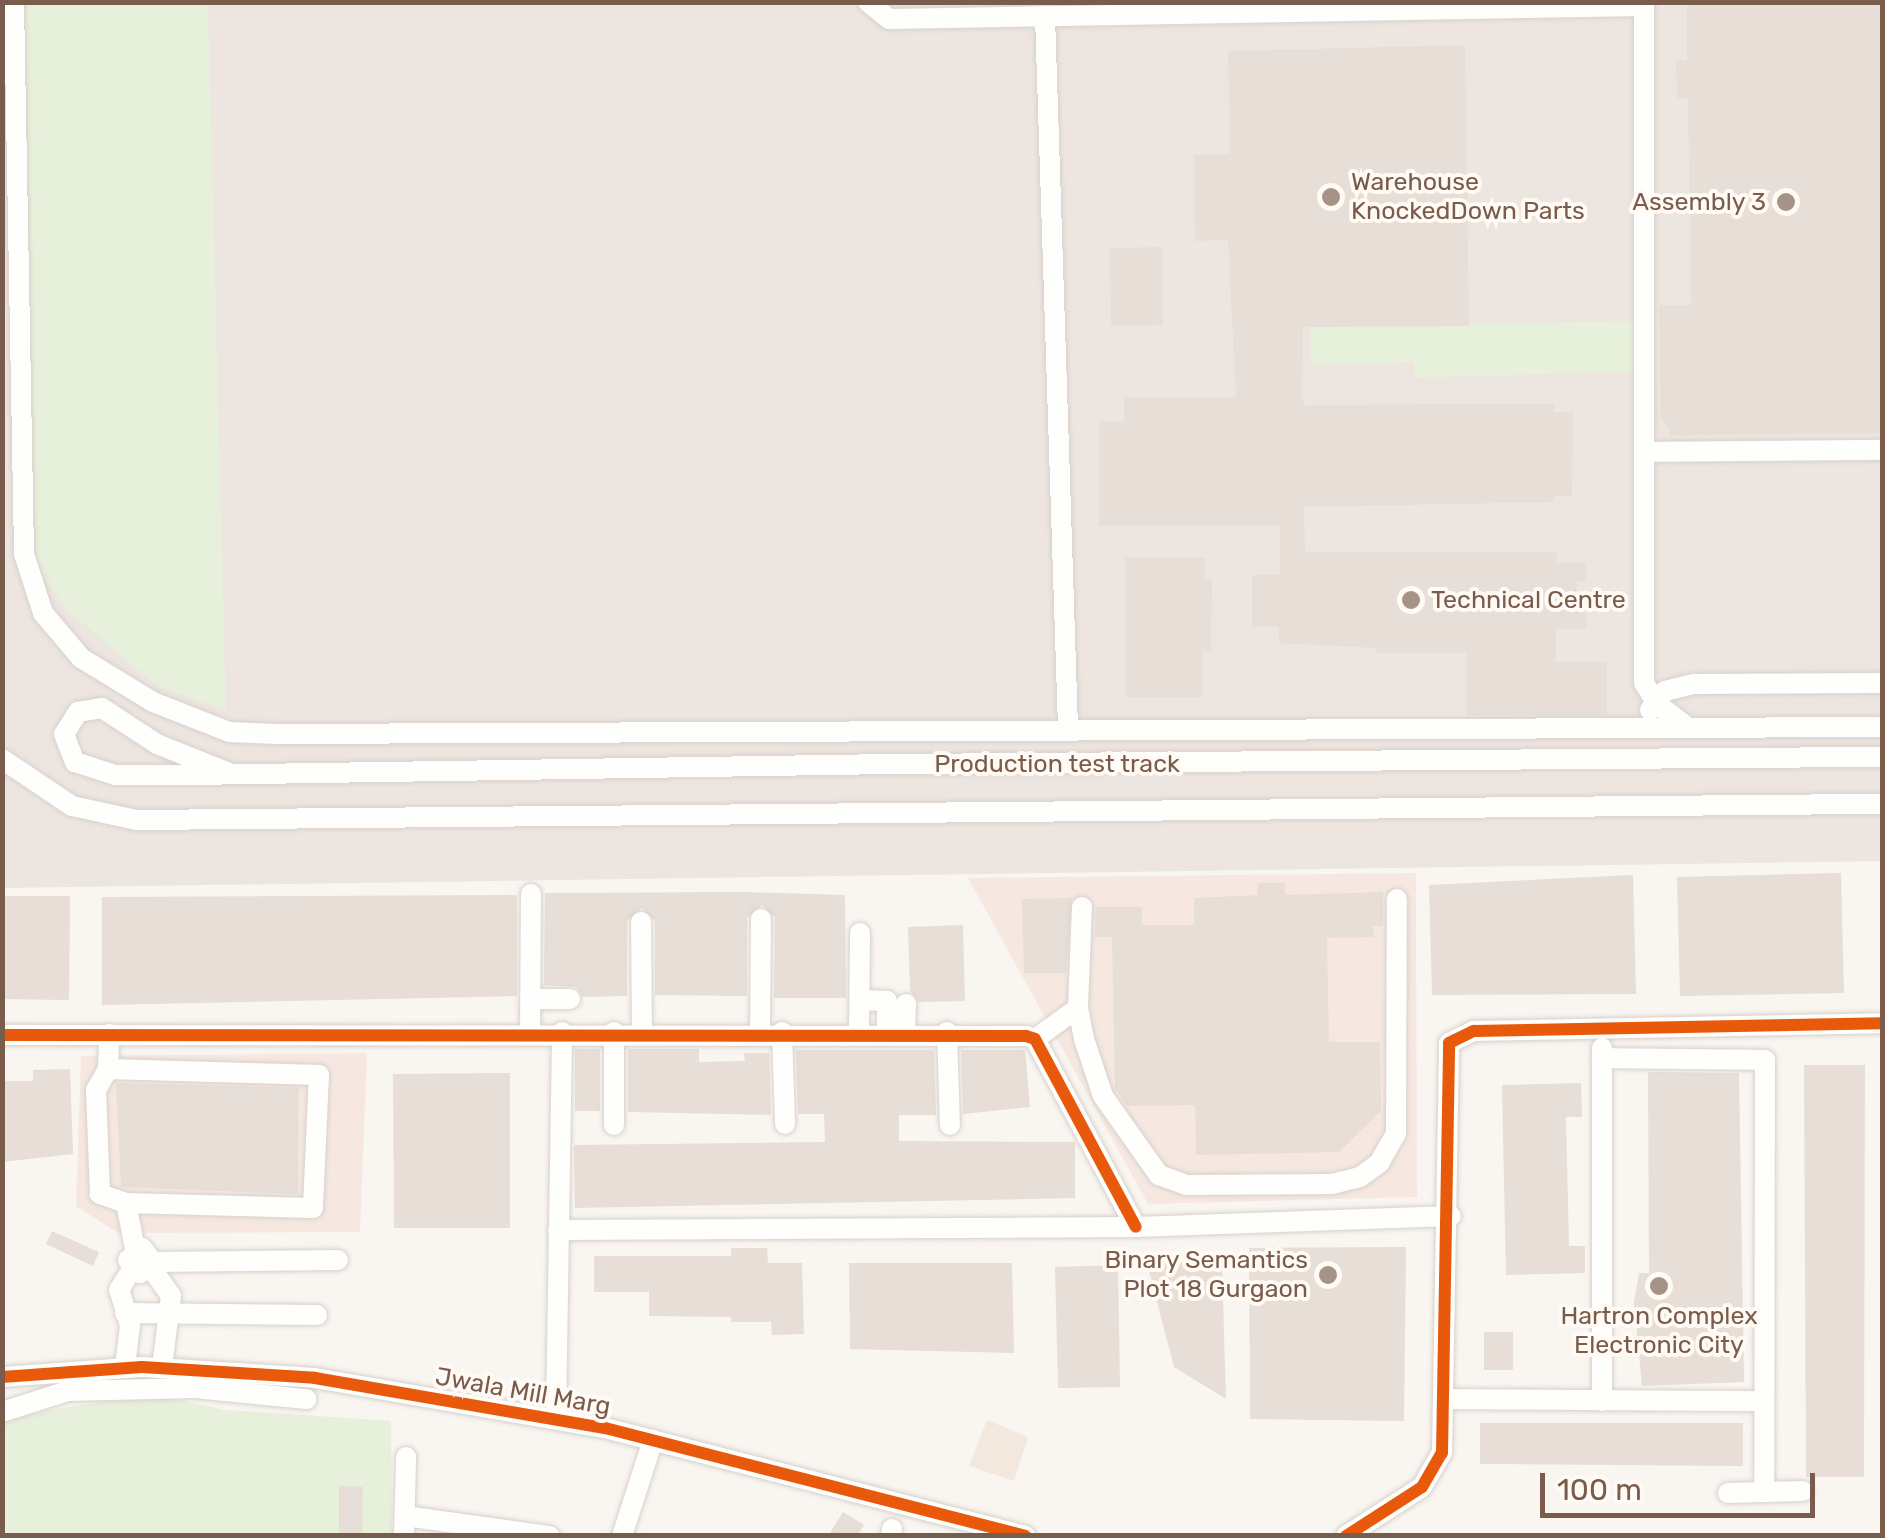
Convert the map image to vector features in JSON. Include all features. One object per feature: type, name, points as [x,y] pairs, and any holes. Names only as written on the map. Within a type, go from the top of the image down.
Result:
[{"type":"street","points":[[14,2],[24,554],[43,613],[82,658],[152,702],[229,732],[1684,724],[1882,727]]},
{"type":"street","points":[[868,2],[889,18],[1644,4],[1644,684],[1657,704],[1684,724]]},
{"type":"street","points":[[1045,16],[1068,730]]},
{"type":"street","points":[[1645,452],[1882,450]]},
{"type":"street","points":[[1604,725],[1636,720],[1657,704],[1665,691],[1694,684],[1882,683]]},
{"type":"street","name":"Production test track","points":[[232,774],[157,744],[102,708],[78,712],[64,734],[75,762],[90,771],[232,774],[1882,757]]},
{"type":"street","points":[[2,759],[72,806],[136,820],[1882,804]]},
{"type":"street","points":[[530,1033],[531,894]]},
{"type":"street","points":[[1082,907],[1078,1008],[1103,1096],[1159,1175],[1186,1184],[1347,1182],[1379,1163],[1399,1118],[1397,899]]},
{"type":"street","points":[[760,919],[785,1124]]},
{"type":"street","points":[[641,922],[642,1032]]},
{"type":"street","points":[[859,1032],[860,933]]},
{"type":"street","points":[[531,999],[570,999]]},
{"type":"street","points":[[860,1000],[896,1003],[896,1033]]},
{"type":"street","points":[[2,1036],[947,1032],[1034,1039],[1078,1008]]},
{"type":"street","points":[[1357,1532],[1422,1487],[1434,1472],[1446,1399],[1449,1043],[1474,1030],[1882,1023]]},
{"type":"street","points":[[1764,1492],[1765,1026]]},
{"type":"street","points":[[1602,1028],[1602,1402]]},
{"type":"street","points":[[556,1418],[562,1032]]},
{"type":"street","points":[[614,1032],[614,1125]]},
{"type":"street","points":[[947,1032],[950,1125]]},
{"type":"street","points":[[108,1069],[314,1074],[321,1081],[313,1208],[108,1200],[98,1185],[96,1090],[108,1069],[109,1034]]},
{"type":"street","points":[[1034,1039],[1136,1227]]},
{"type":"street","points":[[1602,1058],[1765,1060]]},
{"type":"street","points":[[126,1203],[143,1262],[169,1286],[162,1367]]},
{"type":"street","points":[[558,1230],[1136,1227],[1450,1216]]},
{"type":"street","points":[[124,1368],[130,1330],[119,1290],[143,1262],[338,1260]]},
{"type":"street","points":[[125,1314],[317,1315]]},
{"type":"street","name":"Jwala Mill Marg","points":[[2,1377],[162,1367],[316,1378],[556,1418],[1025,1536]]},
{"type":"street","points":[[2,1412],[68,1391],[195,1388],[306,1398]]},
{"type":"street","points":[[1446,1399],[1763,1401]]},
{"type":"street","points":[[622,1536],[653,1440]]},
{"type":"street","points":[[406,1457],[404,1526],[550,1536]]},
{"type":"street","points":[[1728,1493],[1802,1492]]},
{"type":"shaded area","points":[[2,3],[1882,3],[1882,861],[3,888]]},
{"type":"shaded area","points":[[1416,873],[1417,1197],[1148,1204],[968,878]]},
{"type":"shaded area","points":[[367,1053],[360,1232],[118,1233],[76,1206],[81,1056]]},
{"type":"shaded area","points":[[987,1420],[1028,1437],[1014,1481],[969,1466]]},
{"type":"green space","points":[[25,3],[208,3],[226,711],[156,685],[66,609],[35,562]]},
{"type":"green space","points":[[1634,321],[1636,371],[1415,378],[1414,362],[1311,365],[1310,327]]},
{"type":"green space","points":[[150,1394],[226,1410],[391,1421],[392,1535],[3,1536],[3,1418]]},
{"type":"building","name":"Assembly 3","points":[[1687,2],[1882,2],[1882,433],[1671,435],[1661,415],[1659,305],[1691,305],[1688,98],[1677,98],[1676,60],[1687,60]]},
{"type":"building","points":[[1465,45],[1469,326],[1303,327],[1302,397],[1304,405],[1554,404],[1554,412],[1573,412],[1572,496],[1554,496],[1554,502],[1304,507],[1305,552],[1557,552],[1557,562],[1586,562],[1586,582],[1577,581],[1576,612],[1586,612],[1586,629],[1556,629],[1556,662],[1607,662],[1607,714],[1466,715],[1466,653],[1376,653],[1376,648],[1279,643],[1279,627],[1252,627],[1252,575],[1280,575],[1280,526],[1099,526],[1099,421],[1124,422],[1124,397],[1236,397],[1228,240],[1195,241],[1194,155],[1230,154],[1228,51]]},
{"type":"building","points":[[1163,247],[1163,325],[1111,326],[1110,248]]},
{"type":"building","points":[[1125,557],[1205,558],[1205,579],[1212,579],[1211,651],[1203,651],[1202,697],[1125,697]]},
{"type":"building","points":[[1841,873],[1844,993],[1680,996],[1677,877]]},
{"type":"building","points":[[1633,875],[1636,994],[1432,995],[1429,885]]},
{"type":"building","points":[[1258,883],[1285,883],[1285,895],[1383,892],[1383,926],[1373,926],[1374,937],[1327,938],[1329,1042],[1380,1042],[1381,1111],[1339,1152],[1196,1155],[1195,1105],[1127,1106],[1115,1088],[1112,937],[1095,937],[1096,907],[1142,907],[1142,925],[1194,925],[1194,898],[1258,895]]},
{"type":"building","points":[[545,893],[845,895],[846,998],[774,998],[775,918],[762,905],[747,918],[747,996],[655,995],[655,921],[642,908],[627,921],[627,996],[583,997],[576,987],[544,985]]},
{"type":"building","points":[[517,895],[517,996],[102,1005],[102,897]]},
{"type":"building","points":[[2,896],[70,896],[69,1000],[2,999]]},
{"type":"building","points":[[1072,898],[1066,973],[1024,973],[1022,899]]},
{"type":"building","points":[[963,925],[965,1001],[919,1002],[910,991],[908,927]]},
{"type":"building","points":[[575,1049],[600,1049],[600,1111],[575,1111]]},
{"type":"building","points":[[628,1049],[699,1049],[699,1062],[745,1061],[744,1053],[769,1053],[771,1115],[628,1112]]},
{"type":"building","points":[[796,1050],[934,1050],[936,1115],[899,1115],[899,1141],[1075,1142],[1075,1198],[575,1208],[574,1145],[825,1142],[824,1114],[798,1114]]},
{"type":"building","points":[[961,1050],[1025,1050],[1030,1107],[963,1114]]},
{"type":"building","points":[[1804,1065],[1865,1065],[1864,1477],[1806,1477]]},
{"type":"building","points":[[70,1069],[73,1154],[2,1162],[2,1081],[33,1081],[33,1070]]},
{"type":"building","points":[[1648,1072],[1739,1073],[1744,1382],[1642,1386],[1634,1302],[1639,1273],[1649,1273]]},
{"type":"building","points":[[510,1073],[510,1228],[394,1228],[393,1074]]},
{"type":"building","points":[[116,1083],[299,1088],[298,1194],[121,1187]]},
{"type":"building","points":[[1581,1083],[1582,1117],[1566,1117],[1569,1246],[1585,1246],[1585,1273],[1506,1275],[1502,1085]]},
{"type":"building","points":[[52,1231],[99,1252],[93,1266],[46,1244]]},
{"type":"building","points":[[1406,1247],[1404,1421],[1250,1419],[1249,1248]]},
{"type":"building","points":[[731,1248],[767,1248],[768,1263],[802,1263],[804,1334],[772,1335],[771,1322],[731,1322],[731,1317],[649,1316],[649,1292],[594,1292],[594,1256],[731,1256]]},
{"type":"building","points":[[1222,1261],[1226,1399],[1174,1367],[1147,1263]]},
{"type":"building","points":[[849,1263],[1012,1263],[1014,1353],[850,1349]]},
{"type":"building","points":[[1118,1265],[1120,1387],[1058,1388],[1055,1267]]},
{"type":"building","points":[[1484,1332],[1513,1332],[1513,1370],[1484,1370]]},
{"type":"building","points":[[1480,1423],[1743,1423],[1743,1466],[1480,1464]]},
{"type":"building","points":[[339,1486],[363,1487],[362,1536],[339,1536]]},
{"type":"building","points":[[843,1512],[864,1525],[857,1536],[828,1536]]},
{"type":"cycle path","points":[[1346,1536],[1422,1487],[1442,1453],[1449,1043],[1474,1031],[1882,1023]]},
{"type":"cycle path","points":[[2,1035],[1026,1036],[1035,1039],[1136,1227]]},
{"type":"cycle path","points":[[2,1377],[142,1367],[315,1378],[605,1428],[1025,1536]]},
{"type":"place","name":"Warehouse KnockedDown Parts","points":[[1331,197]]},
{"type":"place","name":"Assembly 3","points":[[1786,202]]},
{"type":"place","name":"Technical Centre","points":[[1411,600]]},
{"type":"place","name":"Binary Semantics Plot 18 Gurgaon","points":[[1328,1275]]},
{"type":"place","name":"Hartron Complex Electronic City","points":[[1659,1286]]}]
